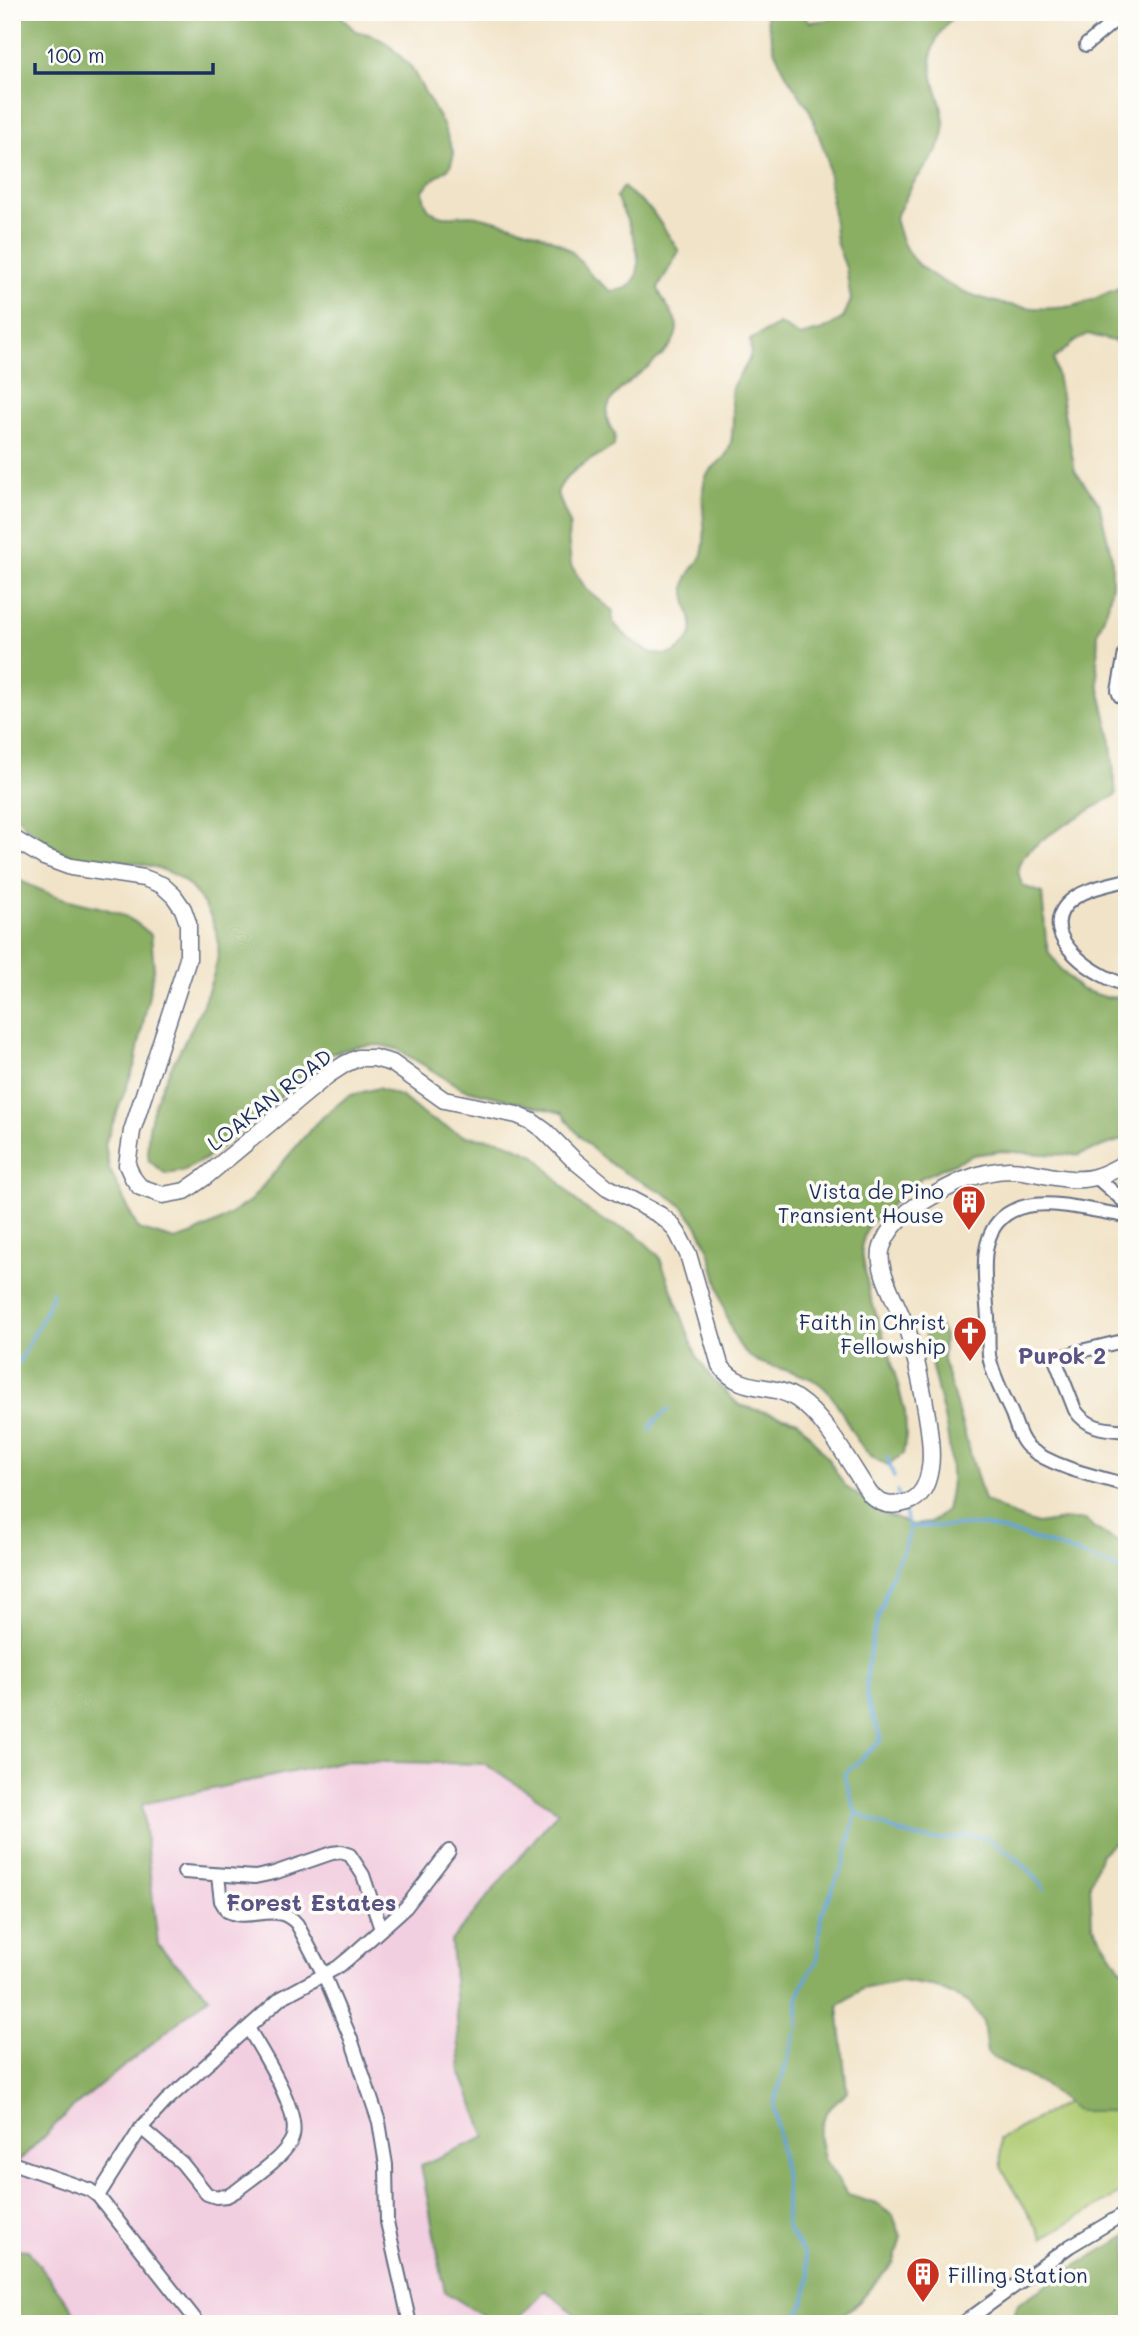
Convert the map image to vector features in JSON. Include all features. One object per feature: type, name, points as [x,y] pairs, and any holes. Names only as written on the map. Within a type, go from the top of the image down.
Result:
[{"type":"main road","name":"LOAKAN ROAD","points":[[12,838],[44,858],[71,867],[144,878],[162,885],[183,909],[188,923],[188,959],[132,1131],[127,1165],[140,1187],[163,1195],[185,1191],[327,1075],[358,1058],[374,1058],[392,1063],[444,1100],[517,1115],[545,1131],[607,1187],[660,1215],[671,1224],[688,1254],[720,1365],[727,1375],[736,1381],[796,1398],[817,1417],[870,1494],[884,1505],[901,1504],[921,1494],[931,1467],[920,1379],[908,1331],[882,1268],[881,1249],[886,1237],[909,1210],[953,1184],[985,1173],[1027,1171],[1065,1179],[1096,1177],[1127,1162]]},
{"type":"street","points":[[1086,45],[1125,12]]},
{"type":"street","points":[[1125,653],[1118,691],[1120,696],[1127,699]]},
{"type":"street","points":[[1127,880],[1076,897],[1062,912],[1059,924],[1066,945],[1079,960],[1109,981],[1127,985]]},
{"type":"street","points":[[1096,1177],[1127,1204]]},
{"type":"street","points":[[1127,1216],[1077,1207],[1025,1205],[1012,1210],[997,1222],[987,1244],[985,1261],[989,1355],[1023,1442],[1039,1454],[1089,1476],[1127,1485]]},
{"type":"street","points":[[1127,1340],[1055,1359],[1079,1417],[1095,1428],[1127,1431]]},
{"type":"street","points":[[98,2196],[141,2128],[191,2077],[281,1998],[349,1958],[418,1893],[449,1851]]},
{"type":"street","points":[[184,1871],[255,1877],[341,1852],[350,1855],[363,1875],[381,1929]]},
{"type":"street","points":[[218,1875],[221,1900],[227,1912],[238,1915],[274,1912],[291,1917],[298,1924],[324,1975],[351,2039],[379,2122],[386,2165],[388,2230],[410,2324]]},
{"type":"street","points":[[141,2128],[182,2163],[207,2194],[216,2197],[227,2196],[236,2191],[286,2149],[293,2138],[295,2127],[292,2116],[279,2083],[248,2028]]},
{"type":"street","points":[[12,2163],[90,2190],[98,2196],[199,2324]]},
{"type":"street","points":[[962,2324],[1070,2246],[1127,2212]]},
{"type":"shaded area","points":[[343,1761],[485,1764],[558,1811],[451,1940],[461,2073],[486,2137],[445,2292],[497,2324],[83,2324],[29,2250],[12,2249],[12,2163],[16,2164],[69,2111],[158,1945],[141,1804]]},
{"type":"shaded area","points":[[544,2290],[587,2324],[514,2324]]},
{"type":"green space","points":[[12,12],[337,12],[355,31],[372,35],[388,44],[411,67],[443,125],[454,154],[450,167],[423,190],[425,202],[431,211],[444,216],[477,216],[552,240],[573,253],[590,274],[611,291],[628,287],[635,279],[638,268],[635,243],[616,197],[623,187],[652,211],[679,251],[658,288],[676,322],[673,342],[662,355],[618,392],[609,404],[607,418],[615,434],[614,446],[574,471],[557,493],[570,524],[568,537],[571,565],[586,589],[613,611],[612,621],[618,628],[635,643],[654,653],[674,653],[691,635],[692,622],[685,586],[704,545],[703,488],[707,474],[725,456],[730,446],[733,422],[731,391],[749,360],[750,340],[779,324],[800,336],[823,330],[843,318],[851,300],[846,268],[836,242],[827,158],[810,111],[775,52],[765,12],[800,12],[810,22],[827,20],[845,12],[958,12],[941,31],[931,60],[944,118],[942,139],[895,218],[906,250],[919,265],[953,287],[994,302],[1015,306],[1057,308],[1077,305],[1127,285],[1127,345],[1088,334],[1054,359],[1075,471],[1099,503],[1112,558],[1112,585],[1108,606],[1098,632],[1097,664],[1098,684],[1110,734],[1116,795],[1033,847],[1024,856],[1018,870],[1023,886],[1042,893],[1049,953],[1063,972],[1080,989],[1105,997],[1127,998],[1127,1138],[1078,1155],[1001,1151],[973,1155],[922,1177],[868,1225],[861,1247],[869,1293],[905,1412],[903,1454],[888,1465],[865,1450],[826,1389],[807,1377],[763,1364],[745,1352],[731,1328],[706,1245],[689,1214],[668,1196],[608,1162],[575,1131],[562,1113],[463,1089],[397,1049],[380,1045],[359,1046],[324,1055],[263,1113],[207,1158],[183,1171],[166,1174],[149,1161],[148,1138],[159,1094],[201,1009],[215,971],[218,941],[212,920],[193,890],[176,875],[140,864],[72,856],[43,840],[12,811]]},
{"type":"green space","points":[[12,877],[53,895],[118,913],[151,935],[154,969],[135,1064],[105,1144],[109,1168],[138,1229],[175,1240],[220,1221],[251,1200],[316,1123],[348,1096],[378,1088],[402,1097],[426,1117],[464,1136],[499,1140],[535,1155],[579,1204],[604,1221],[635,1233],[659,1256],[697,1357],[714,1381],[739,1405],[798,1421],[826,1456],[845,1486],[882,1513],[912,1525],[930,1523],[946,1511],[950,1488],[948,1437],[925,1332],[937,1323],[944,1334],[943,1360],[984,1500],[1014,1516],[1037,1524],[1086,1520],[1127,1547],[1127,1831],[1101,1854],[1090,1884],[1092,1924],[1120,1968],[1127,1971],[1127,2111],[1077,2111],[1043,2084],[987,2053],[983,2022],[970,2003],[936,1987],[901,1981],[862,1989],[838,2006],[847,2092],[826,2112],[819,2135],[824,2159],[848,2195],[877,2204],[893,2216],[901,2236],[894,2262],[859,2302],[830,2324],[587,2324],[545,2290],[514,2324],[497,2324],[445,2292],[421,2165],[486,2137],[461,2073],[451,1941],[558,1811],[485,1764],[343,1761],[142,1804],[158,1945],[209,1997],[69,2111],[16,2164],[12,2163]]},
{"type":"green space","points":[[1067,2102],[1077,2111],[1127,2111],[1127,2189],[1043,2238],[1001,2167],[1000,2139]]},
{"type":"green space","points":[[1127,2236],[1127,2324],[1010,2324],[1018,2304]]},
{"type":"green space","points":[[12,2249],[28,2250],[83,2324],[12,2324]]},
{"type":"waterway","points":[[12,1375],[43,1317],[53,1292]]},
{"type":"waterway","points":[[650,1430],[654,1422],[669,1409]]},
{"type":"waterway","points":[[887,1457],[894,1477]]},
{"type":"waterway","points":[[897,1491],[900,1500]]},
{"type":"waterway","points":[[798,2028],[801,1988],[817,1960],[821,1915],[844,1863],[856,1812],[844,1775],[882,1739],[868,1703],[867,1674],[872,1640],[882,1606],[908,1537],[909,1529],[903,1507]]},
{"type":"waterway","points":[[910,1527],[982,1525],[1025,1536],[1127,1573]]},
{"type":"waterway","points":[[856,1812],[918,1837],[934,1840],[971,1836],[985,1838],[1015,1857],[1033,1874],[1044,1890]]},
{"type":"waterway","points":[[788,2324],[800,2312],[810,2278],[804,2254],[786,2226],[786,2186],[774,2105],[795,2034]]},
{"type":"place","name":"Vista de Pino Transient House","points":[[969,1232]]},
{"type":"place","name":"Faith in Christ Fellowship","points":[[970,1363]]},
{"type":"place","name":"Filling Station","points":[[923,2304]]},
{"type":"district","name":"Purok 2","points":[[1062,1355]]},
{"type":"district","name":"Forest Estates","points":[[311,1902]]}]
